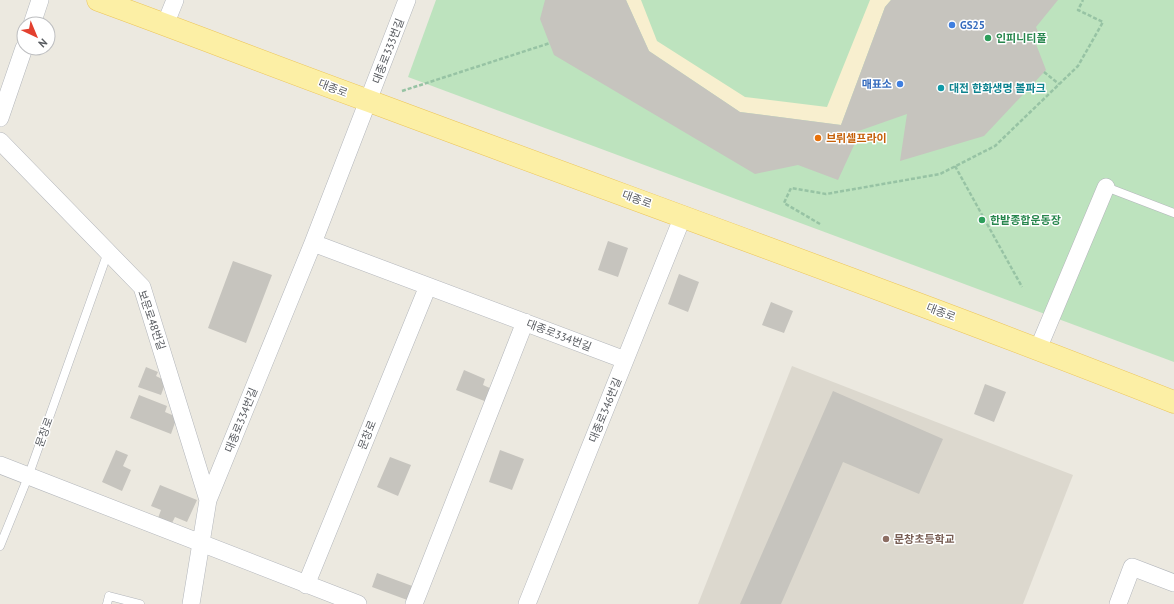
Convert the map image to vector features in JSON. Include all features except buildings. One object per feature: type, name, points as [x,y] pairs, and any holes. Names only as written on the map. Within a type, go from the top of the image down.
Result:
[{"type":"main road","name":"대종로","points":[[98,0],[369,102],[683,216],[1038,349],[1174,402]]},
{"type":"street","points":[[35,16],[40,0]]},
{"type":"street","points":[[165,25],[175,0]]},
{"type":"street","name":"대종로333번길","points":[[369,102],[407,0]]},
{"type":"street","points":[[0,118],[21,56]]},
{"type":"street","name":"대종로334번길","points":[[191,604],[208,500],[369,102]]},
{"type":"street","name":"보문로48번길","points":[[0,141],[142,288],[208,500]]},
{"type":"street","points":[[1038,349],[1106,187]]},
{"type":"street","name":"대종로346번길","points":[[527,604],[683,216]]},
{"type":"street","name":"대종로334번길","points":[[313,243],[625,360]]},
{"type":"street","name":"문창로","points":[[306,585],[428,286]]},
{"type":"street","points":[[414,604],[524,322]]},
{"type":"street","points":[[0,465],[358,604]]},
{"type":"street","points":[[1118,604],[1132,567],[1174,583]]},
{"type":"lane","points":[[1106,187],[1174,213]]},
{"type":"lane","name":"문창로","points":[[0,546],[28,477],[108,252]]},
{"type":"lane","points":[[107,604],[109,596],[140,604]]},
{"type":"path","points":[[820,224],[784,203],[791,188],[826,194],[940,174],[995,146],[1078,66],[1103,22],[1078,10],[1083,0]]},
{"type":"path","points":[[399,92],[550,43]]},
{"type":"path","points":[[1044,72],[1059,84]]},
{"type":"path","points":[[955,166],[1022,287]]},
{"type":"shaded area","name":"문창초등학교","points":[[792,366],[1073,475],[1023,604],[698,604]]},
{"type":"green space","name":"한밭종합운동장","points":[[436,0],[1174,0],[1174,362],[408,77]]},
{"type":"sand","points":[[626,0],[641,0],[657,41],[745,97],[827,107],[870,0],[891,0],[885,7],[841,125],[740,112],[649,51]]},
{"type":"place","name":"GS25","points":[[952,25]]},
{"type":"place","name":"인피니티풀","points":[[988,38]]},
{"type":"place","name":"매표소","points":[[900,84]]},
{"type":"place","name":"대전 한화생명 볼파크","points":[[941,88]]},
{"type":"place","name":"브뤼셀프라이","points":[[818,138]]},
{"type":"place","name":"한밭종합운동장","points":[[982,220]]},
{"type":"place","name":"문창초등학교","points":[[886,539]]}]
